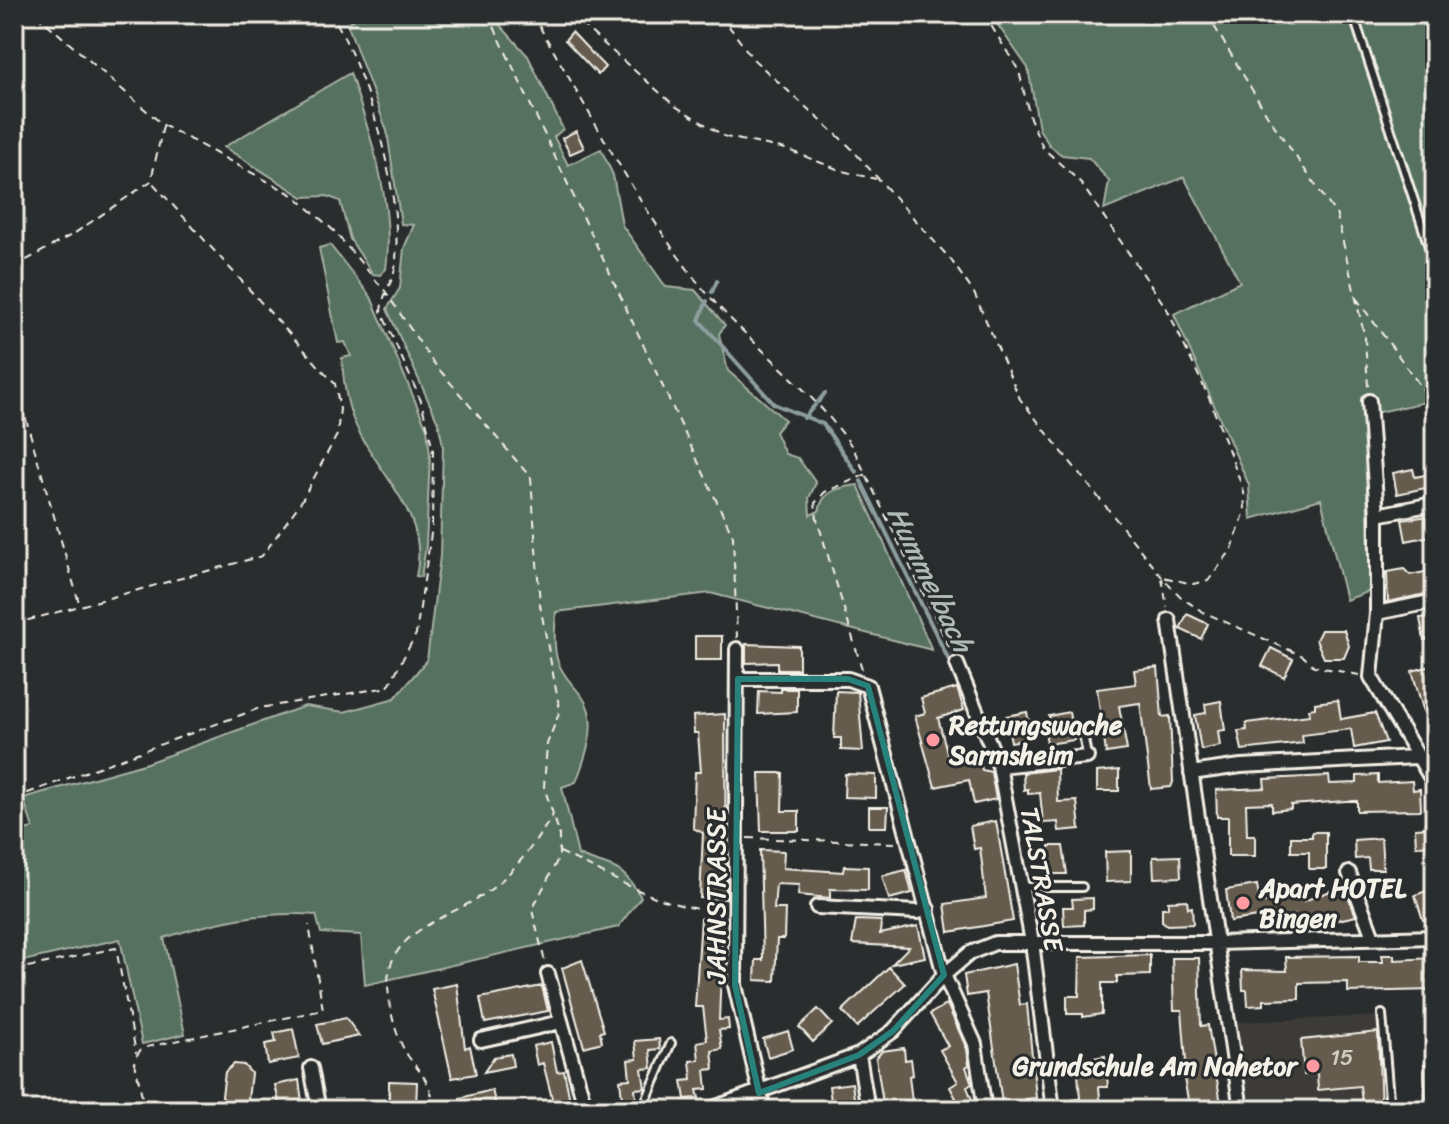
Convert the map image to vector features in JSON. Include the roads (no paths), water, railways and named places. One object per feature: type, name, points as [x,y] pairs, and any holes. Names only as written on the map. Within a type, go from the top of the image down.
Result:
[{"type":"street","points":[[1369,401],[1377,515],[1377,613],[1371,677],[1435,785]]},
{"type":"street","points":[[1377,515],[1428,505]]},
{"type":"street","points":[[1377,613],[1435,601]]},
{"type":"street","points":[[1169,620],[1241,1110]]},
{"type":"street","name":"JAHNSTRASSE","points":[[737,649],[735,985],[764,1110]]},
{"type":"street","name":"TALSTRASSE","points":[[957,664],[999,766],[1032,942],[1053,1110]]},
{"type":"street","points":[[738,679],[861,681],[871,694],[944,975],[975,1044],[985,1110]]},
{"type":"street","points":[[999,766],[1087,757]]},
{"type":"street","points":[[1191,773],[1241,766],[1416,757]]},
{"type":"street","points":[[1349,873],[1373,937]]},
{"type":"street","points":[[817,907],[918,912],[928,909]]},
{"type":"street","points":[[708,1110],[859,1055],[893,1031],[944,975],[987,945],[1435,937]]},
{"type":"street","points":[[548,974],[586,1110]]},
{"type":"street","points":[[481,1040],[561,1022]]},
{"type":"street","points":[[859,1055],[868,1110]]},
{"type":"street","points":[[311,1068],[319,1110]]},
{"type":"lane","points":[[1353,14],[1435,265]]},
{"type":"lane","points":[[1082,728],[1087,757]]},
{"type":"lane","points":[[1023,887],[1082,887]]},
{"type":"lane","points":[[1382,1014],[1390,1110]]},
{"type":"lane","points":[[642,1110],[671,1043]]},
{"type":"waterway","name":"Hummelbach","points":[[712,292],[717,281]]},
{"type":"waterway","name":"Hummelbach","points":[[707,301],[699,320],[774,404],[823,424],[856,472]]},
{"type":"waterway","points":[[818,402],[825,393]]},
{"type":"waterway","points":[[804,418],[815,405]]},
{"type":"waterway","name":"Hummelbach","points":[[861,481],[962,687]]},
{"type":"place","name":"Rettungswache Sarmsheim","points":[[933,740]]},
{"type":"place","name":"Apart HOTEL Bingen","points":[[1243,903]]},
{"type":"place","name":"Grundschule Am Nahetor","points":[[1313,1066]]}]
